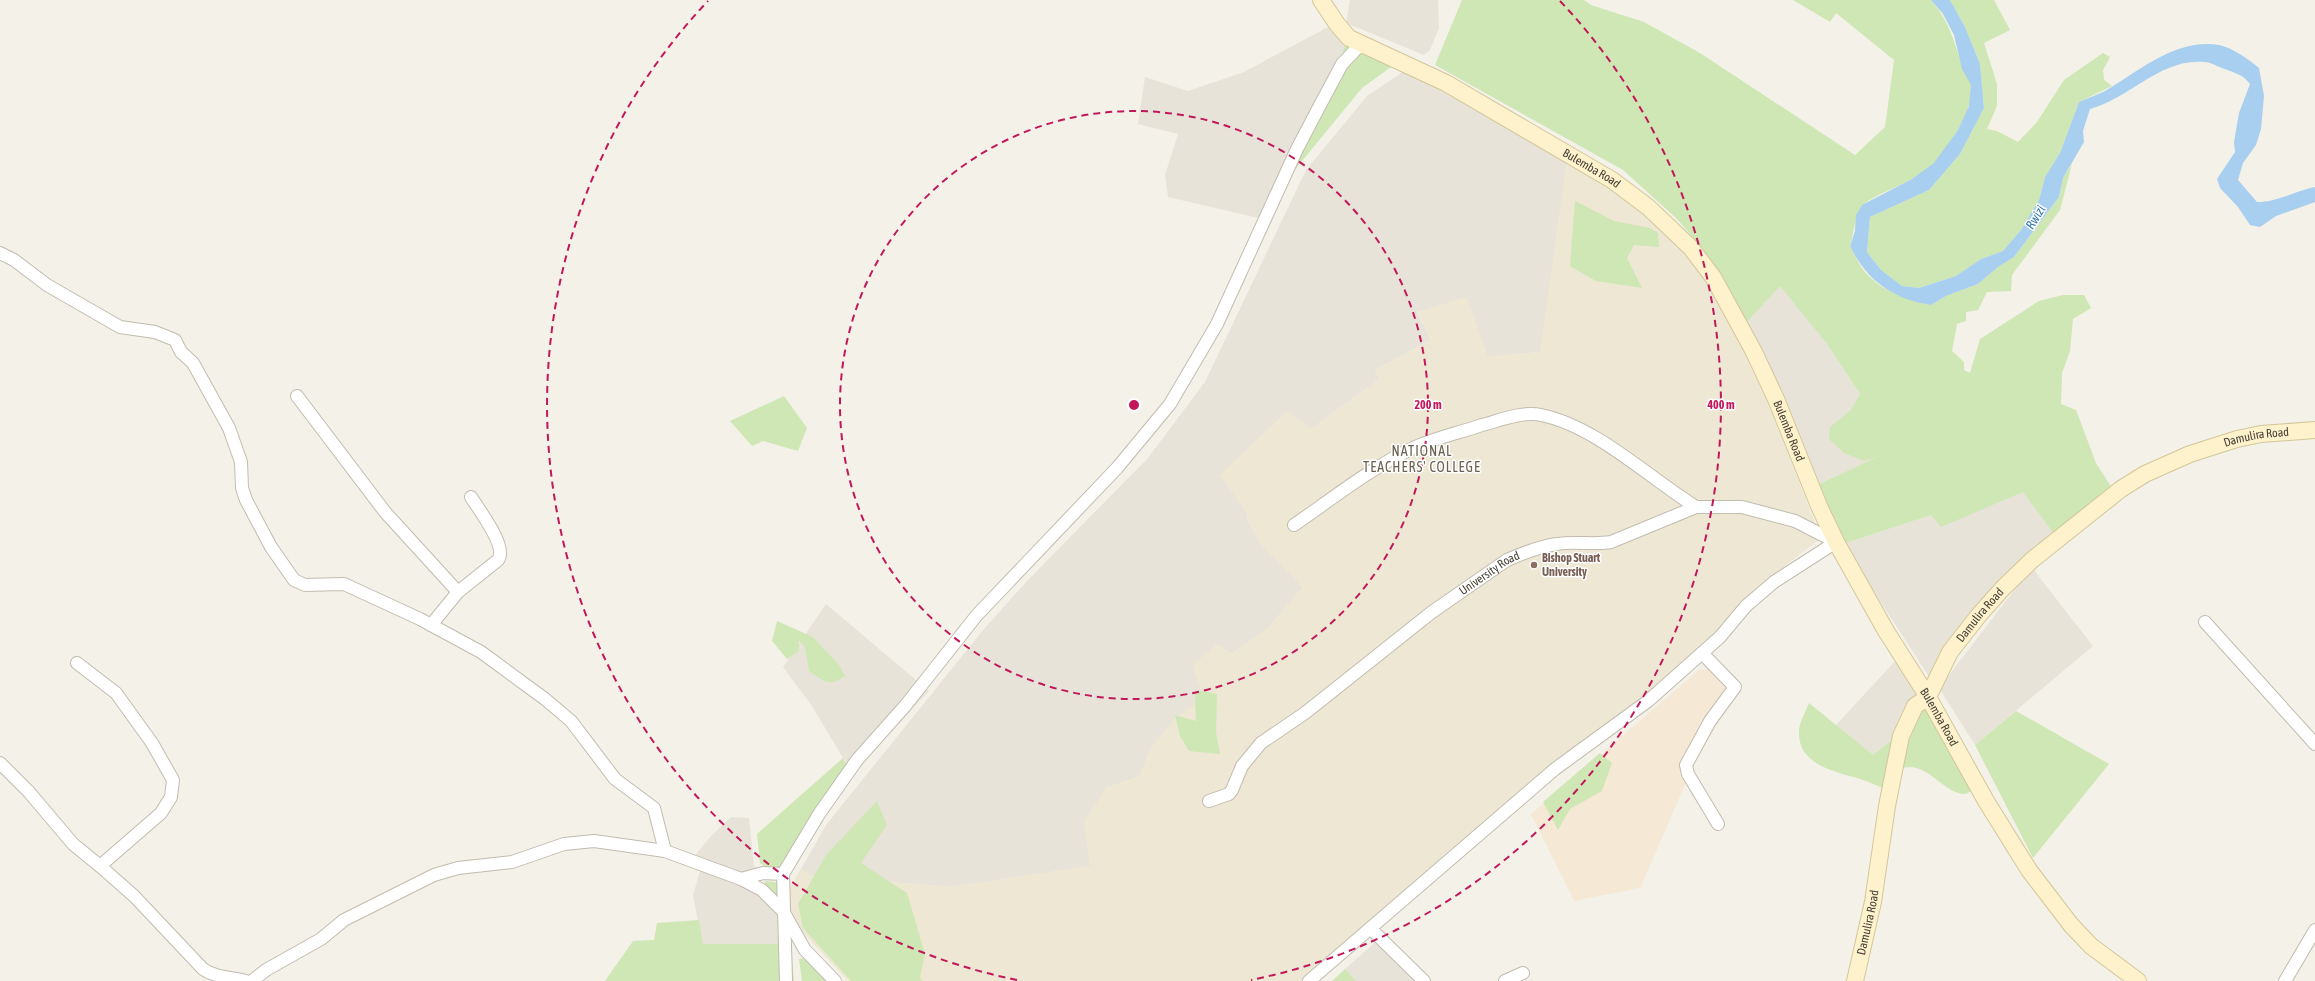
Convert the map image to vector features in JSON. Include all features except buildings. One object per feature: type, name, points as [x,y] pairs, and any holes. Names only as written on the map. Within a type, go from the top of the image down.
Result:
[{"type":"main road","name":"Bulemba Road","points":[[1321,0],[1343,31],[1361,44],[1446,83],[1612,180],[1648,206],[1691,248],[1713,277],[1754,352],[1776,399],[1819,506],[1836,542],[1886,631],[1928,697],[1986,801],[2029,870],[2050,899],[2091,946],[2138,981]]},
{"type":"main road","name":"Damulira Road","points":[[1855,981],[1873,902],[1887,806],[1899,743],[1915,706],[1928,697],[1950,652],[2003,588],[2032,560],[2121,489],[2145,474],[2210,447],[2261,434],[2315,430]]},
{"type":"street","points":[[786,981],[783,874],[830,795],[857,760],[914,695],[977,615],[1117,468],[1170,404],[1217,324],[1297,149],[1339,70],[1361,44]]},
{"type":"street","points":[[0,254],[14,260],[47,285],[120,327],[155,332],[175,340],[181,352],[193,363],[229,428],[241,462],[242,488],[246,500],[271,547],[294,580],[306,585],[344,584],[431,625],[481,652],[545,699],[571,721],[615,779],[654,808],[665,851]]},
{"type":"street","points":[[297,396],[385,512],[458,592]]},
{"type":"street","points":[[1294,525],[1371,472],[1412,448],[1500,420],[1528,414],[1552,418],[1593,437],[1629,460],[1696,507]]},
{"type":"street","points":[[431,625],[458,592],[498,560],[501,555],[501,550],[492,532],[471,497]]},
{"type":"street","name":"University Road","points":[[1209,801],[1229,794],[1242,766],[1261,743],[1305,713],[1432,612],[1507,560],[1532,550],[1556,544],[1598,544],[1611,542],[1696,507],[1742,507],[1756,510],[1803,524],[1836,542]]},
{"type":"street","points":[[1309,981],[1555,769],[1648,701],[1720,637],[1746,606],[1774,582],[1836,542]]},
{"type":"street","points":[[2205,622],[2315,744]]},
{"type":"street","points":[[1702,653],[1735,687],[1710,721],[1686,765],[1688,774],[1718,824]]},
{"type":"street","points":[[77,663],[116,693],[152,743],[173,780],[171,797],[160,813],[100,866]]},
{"type":"street","points":[[0,763],[30,792],[73,844],[134,896],[203,969],[213,976],[230,977],[246,981]]},
{"type":"street","points":[[252,981],[266,970],[321,939],[344,920],[434,875],[458,868],[512,862],[578,842],[621,843],[665,851],[741,879],[762,890],[783,911],[805,950],[835,981]]},
{"type":"street","points":[[741,879],[763,873],[783,874]]},
{"type":"street","points":[[1371,929],[1424,981]]},
{"type":"street","points":[[2285,981],[2315,930]]},
{"type":"street","points":[[1505,981],[1523,973]]},
{"type":"shaded area","points":[[1350,0],[1438,0],[1439,28],[1430,50],[1424,55],[1346,23]]},
{"type":"shaded area","points":[[1332,25],[1347,41],[1271,221],[1168,197],[1165,175],[1178,134],[1138,124],[1145,77],[1188,91],[1244,72]]},
{"type":"shaded area","points":[[1410,67],[1568,152],[1560,275],[1540,352],[1488,357],[1417,313],[1431,340],[1375,370],[1379,379],[1311,429],[1221,475],[1247,513],[1248,522],[1263,547],[1303,587],[1267,629],[1232,654],[1216,644],[1203,698],[1151,748],[1140,776],[1106,788],[1091,866],[951,887],[811,876],[803,873],[801,869],[826,825],[983,630],[1027,581],[1148,458],[1205,382],[1306,170],[1367,96]]},
{"type":"shaded area","name":"Bishop Stuart University","points":[[1568,152],[1684,242],[1719,297],[1763,389],[1821,538],[1762,584],[1699,651],[1312,981],[848,981],[806,936],[792,918],[788,904],[790,887],[801,869],[811,876],[951,887],[1090,866],[1084,822],[1106,788],[1140,776],[1151,748],[1175,718],[1203,699],[1193,665],[1216,644],[1232,654],[1267,629],[1303,587],[1263,547],[1248,522],[1247,513],[1220,475],[1287,411],[1311,429],[1379,379],[1375,370],[1431,340],[1417,312],[1467,297],[1488,357],[1540,352]]},
{"type":"shaded area","points":[[1780,285],[1827,344],[1860,394],[1884,454],[1815,486],[1746,323]]},
{"type":"shaded area","points":[[2023,491],[2057,538],[1930,678],[1843,544],[1931,515]]},
{"type":"shaded area","points":[[2033,569],[2093,646],[1975,745],[1939,688],[2025,576]]},
{"type":"shaded area","points":[[826,604],[929,691],[892,731],[848,773],[843,758],[812,706],[783,667]]},
{"type":"shaded area","points":[[1899,657],[1920,693],[1899,733],[1873,755],[1835,726]]},
{"type":"shaded area","points":[[1708,669],[1718,676],[1727,690],[1735,695],[1696,760],[1640,888],[1574,901],[1531,814],[1699,670]]},
{"type":"shaded area","points":[[731,817],[749,818],[754,866],[766,874],[743,875],[691,860],[711,836]]},
{"type":"shaded area","points":[[701,868],[754,888],[789,925],[791,944],[702,944],[693,895]]},
{"type":"shaded area","points":[[1380,938],[1425,981],[1356,981],[1345,969]]},
{"type":"green space","points":[[1462,0],[1584,0],[1591,5],[1644,22],[1700,53],[1855,155],[1885,127],[1894,60],[1836,13],[1830,22],[1793,0],[1931,0],[1947,25],[1964,70],[1971,84],[1969,104],[1954,137],[1935,163],[1912,179],[1878,195],[1862,206],[1858,214],[1850,246],[1865,272],[1875,281],[1889,291],[1905,298],[1931,305],[1946,296],[1978,284],[1998,267],[2014,257],[2059,197],[2063,178],[2072,164],[2060,210],[2012,275],[2011,291],[1987,292],[1978,310],[1966,312],[1966,321],[1957,324],[1952,351],[1964,362],[1964,370],[1970,373],[1980,339],[2039,301],[2063,295],[2084,295],[2091,308],[2073,319],[2070,351],[2062,373],[2061,404],[2076,410],[2096,463],[2114,491],[2057,538],[2023,492],[1941,527],[1931,515],[1843,544],[1815,486],[1879,456],[1864,461],[1844,453],[1829,439],[1830,427],[1851,410],[1860,394],[1827,344],[1780,286],[1746,323],[1730,290],[1697,242],[1676,218],[1623,170],[1435,65]]},
{"type":"green space","points":[[1950,0],[1994,0],[2010,30],[1984,43],[1997,84],[1997,106],[1987,129],[1997,131],[2018,142],[2037,122],[2064,80],[2103,53],[2110,57],[2103,70],[2104,80],[2112,86],[2079,102],[2060,153],[2045,177],[2039,200],[2021,230],[2003,251],[1981,259],[1956,276],[1919,288],[1902,286],[1881,270],[1867,252],[1870,217],[1929,190],[1960,154],[1984,108],[1980,64],[1965,27]]},
{"type":"green space","points":[[1347,41],[1398,62],[1362,88],[1293,172]]},
{"type":"green space","points":[[1575,201],[1614,221],[1650,228],[1658,233],[1659,247],[1634,245],[1627,258],[1642,288],[1596,281],[1570,266]]},
{"type":"green space","points":[[784,396],[807,428],[798,451],[763,441],[752,446],[730,421]]},
{"type":"green space","points":[[777,621],[813,637],[839,665],[845,676],[834,682],[826,682],[809,671],[805,647],[799,641],[799,651],[787,659],[772,641]]},
{"type":"green space","points":[[1195,690],[1217,694],[1216,732],[1220,754],[1189,751],[1180,736],[1175,715],[1196,721]]},
{"type":"green space","points":[[1928,701],[1979,787],[1968,793],[1958,793],[1950,789],[1920,769],[1912,767],[1903,768],[1913,724]]},
{"type":"green space","points":[[1809,703],[1873,755],[1900,733],[1889,790],[1864,780],[1839,773],[1819,765],[1811,759],[1804,751],[1800,742],[1799,730]]},
{"type":"green space","points":[[2016,711],[2109,764],[2033,858],[1975,745]]},
{"type":"green space","points":[[1600,753],[1612,763],[1602,791],[1570,809],[1558,830],[1543,802]]},
{"type":"green space","points":[[843,758],[848,773],[790,871],[775,873],[760,863],[757,834]]},
{"type":"green space","points":[[877,801],[887,825],[861,863],[907,893],[925,954],[920,977],[922,981],[851,981],[803,928],[798,904],[826,855]]},
{"type":"green space","points":[[765,881],[775,882],[781,887],[785,903],[765,885]]},
{"type":"green space","points":[[699,920],[703,944],[791,944],[794,981],[605,981],[633,941],[654,940],[657,923]]},
{"type":"green space","points":[[808,957],[835,981],[802,981],[799,959]]},
{"type":"green space","points":[[1345,969],[1356,981],[1332,981]]},
{"type":"water","name":"Rwizi","points":[[1931,0],[1950,0],[1965,27],[1980,64],[1984,108],[1960,154],[1929,190],[1870,217],[1867,252],[1881,270],[1902,286],[1919,288],[1956,276],[1981,259],[2003,251],[2021,230],[2039,200],[2045,177],[2060,153],[2079,102],[2105,91],[2159,58],[2188,46],[2203,44],[2224,46],[2240,54],[2259,68],[2264,96],[2261,129],[2256,145],[2243,163],[2238,180],[2257,202],[2265,202],[2315,187],[2315,202],[2276,216],[2260,227],[2250,225],[2238,207],[2220,188],[2217,179],[2235,152],[2234,142],[2239,113],[2250,84],[2245,78],[2207,62],[2188,62],[2160,72],[2105,104],[2090,109],[2083,131],[2084,142],[2063,178],[2059,197],[2014,257],[1998,267],[1978,284],[1946,296],[1931,305],[1917,302],[1893,293],[1864,269],[1850,246],[1855,231],[1856,215],[1862,205],[1912,179],[1934,163],[1958,130],[1969,106],[1971,85],[1962,69],[1954,35],[1943,14]]},
{"type":"place","name":"Bishop Stuart University","points":[[1534,565]]},
{"type":"district","name":"NATIONAL TEACHERS' COLLEGE","points":[[1422,460]]}]
